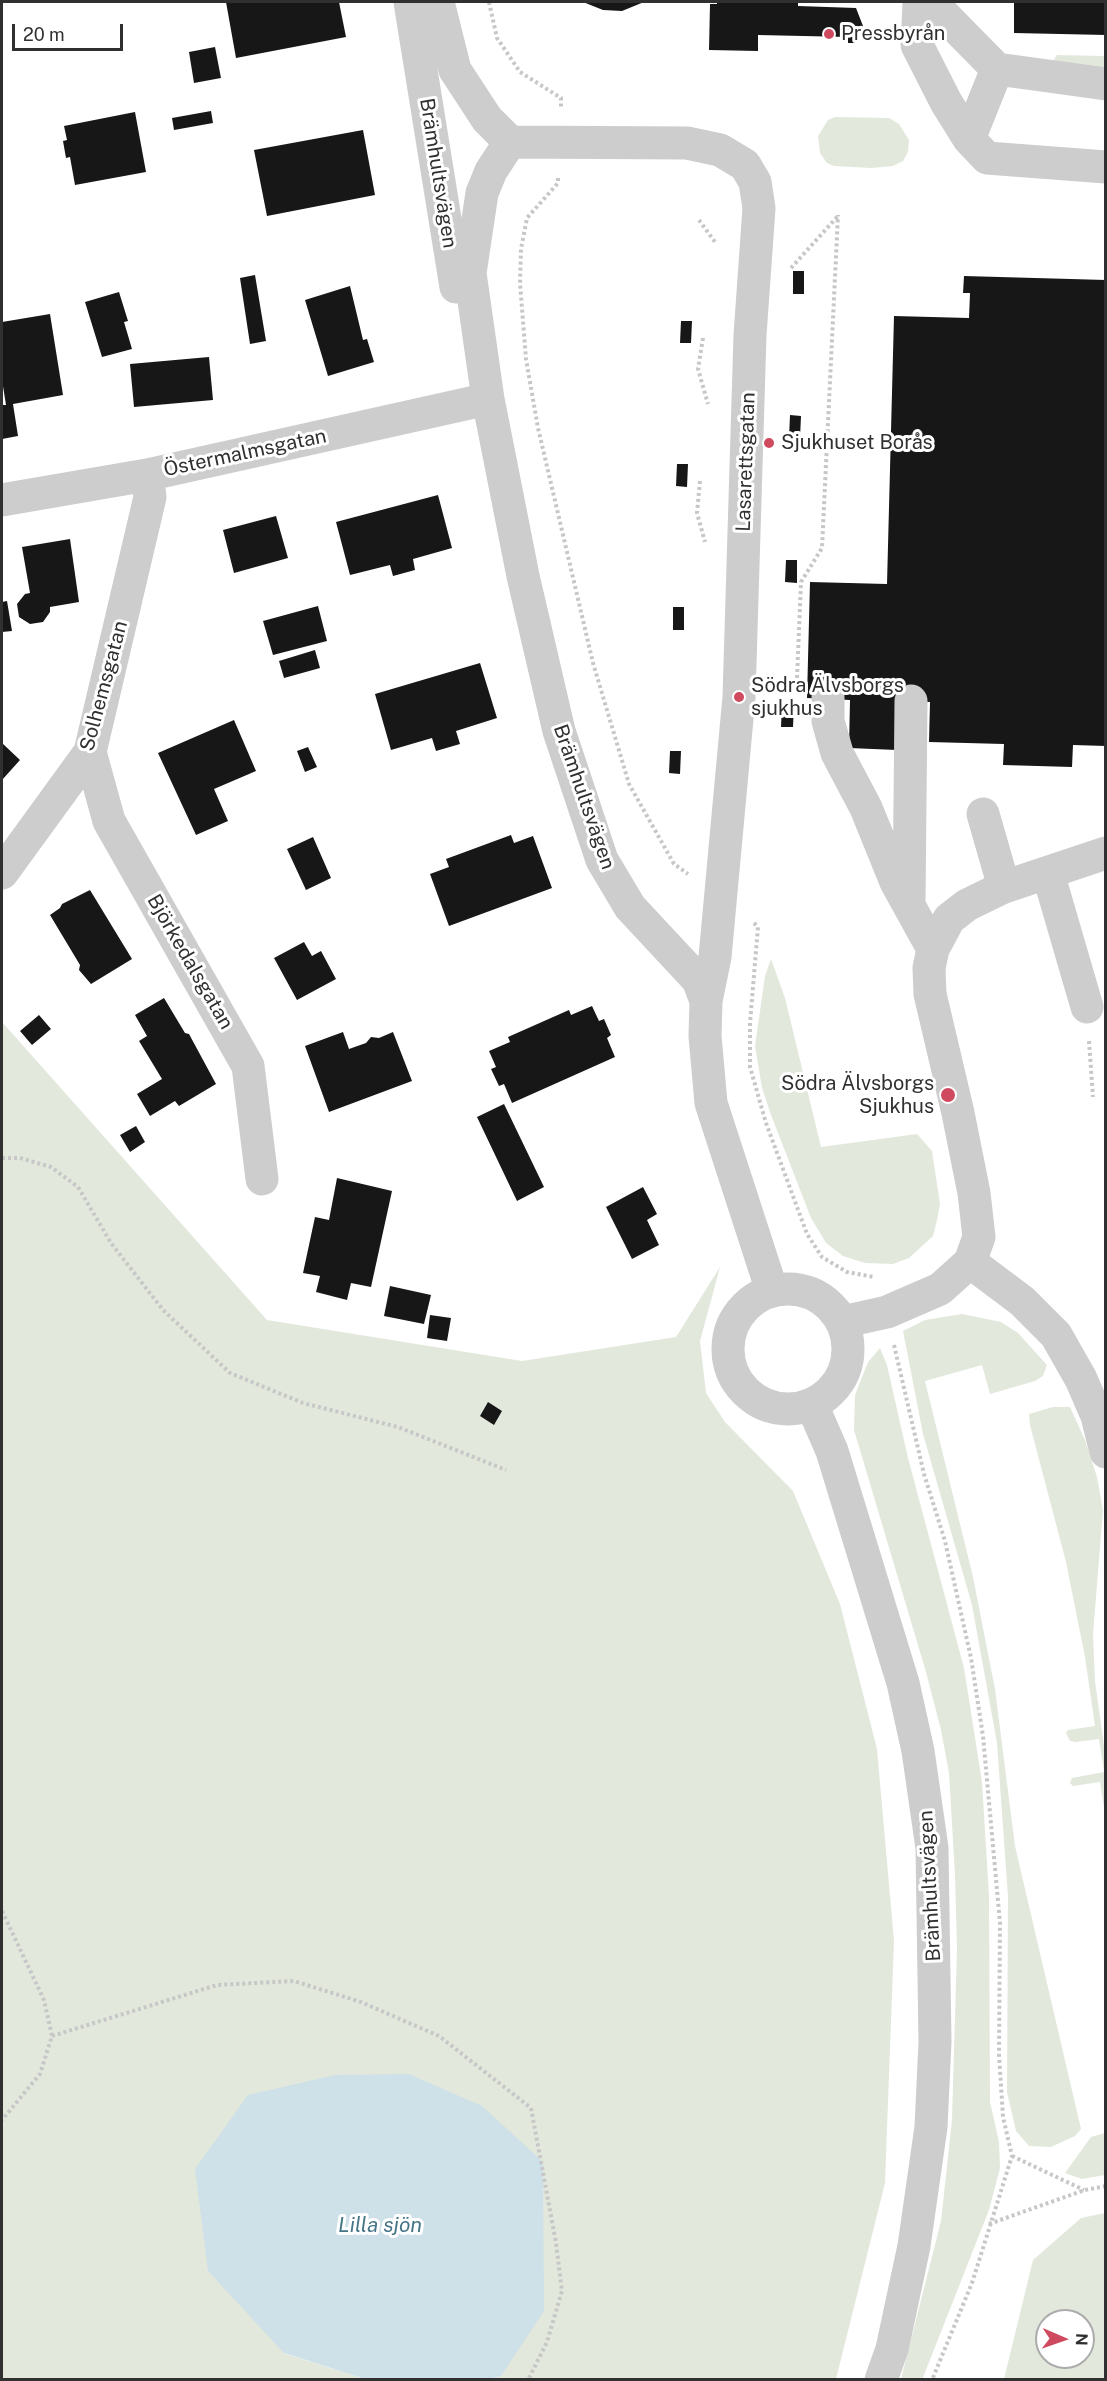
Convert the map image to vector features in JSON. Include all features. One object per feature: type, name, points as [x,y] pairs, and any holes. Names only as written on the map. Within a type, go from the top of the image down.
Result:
[{"type":"street","name":"Brämhultsvägen","points":[[410,2],[460,310],[478,339]]},
{"type":"street","name":"Brämhultsvägen","points":[[438,2],[455,70],[487,119],[510,142],[491,171],[482,193],[475,223],[470,273],[488,399],[523,576],[559,731],[602,860],[630,907],[698,980],[706,1001],[705,1036],[711,1103],[772,1291]]},
{"type":"street","points":[[919,2],[918,45],[946,102],[969,139],[987,158],[1106,167]]},
{"type":"street","points":[[931,2],[997,69],[1106,84]]},
{"type":"street","points":[[969,139],[997,69]]},
{"type":"street","name":"Lasarettsgatan","points":[[510,142],[687,143],[720,150],[745,165],[755,182],[759,208],[750,335],[739,697],[715,957],[706,1001]]},
{"type":"street","name":"Östermalmsgatan","points":[[2,500],[147,475],[488,399]]},
{"type":"street","name":"Solhemsgatan","points":[[2,873],[90,752],[150,497],[147,475]]},
{"type":"street","points":[[828,697],[828,721],[837,753],[866,808],[884,856],[933,949]]},
{"type":"street","points":[[908,904],[911,701]]},
{"type":"street","name":"Björkedalsgatan","points":[[90,752],[110,821],[249,1066],[262,1179]]},
{"type":"street","points":[[983,814],[1004,887]]},
{"type":"street","points":[[842,1322],[887,1312],[940,1289],[970,1262],[979,1237],[958,1113],[930,994],[929,968],[933,949],[949,919],[967,905],[1004,887],[1106,852]]},
{"type":"street","points":[[1048,873],[1088,1007]]},
{"type":"street","points":[[970,1262],[1022,1301],[1056,1335],[1081,1379],[1093,1407],[1106,1452]]},
{"type":"street","points":[[800,1289],[813,1293],[835,1310],[842,1322],[849,1349],[842,1377],[834,1388],[812,1405],[797,1409],[767,1406],[742,1388],[729,1362],[728,1346],[736,1317],[746,1305],[772,1291],[800,1289]]},
{"type":"street","name":"Brämhultsvägen","points":[[812,1405],[831,1451],[903,1683],[918,1751],[932,1848],[935,2042],[931,2127],[914,2246],[892,2349],[881,2379]]},
{"type":"path","points":[[788,271],[838,215],[822,548],[801,582],[796,687]]},
{"type":"path","points":[[699,220],[715,242]]},
{"type":"path","points":[[703,338],[698,369],[708,404]]},
{"type":"path","points":[[700,481],[697,513],[705,542]]},
{"type":"path","points":[[1088,1007],[1093,1097]]},
{"type":"path","points":[[2,1158],[20,1158],[51,1167],[78,1187],[111,1243],[163,1310],[230,1373],[303,1402],[398,1427],[506,1470]]},
{"type":"path","points":[[932,2379],[972,2283],[988,2225],[1012,2156],[1003,2117],[999,2054],[1000,1923],[983,1736]]},
{"type":"path","points":[[2,1911],[44,2000],[52,2036],[40,2074],[2,2120]]},
{"type":"path","points":[[52,2036],[217,1985],[294,1981],[361,2002],[439,2036],[531,2108],[556,2243],[562,2291],[547,2342],[528,2379]]},
{"type":"path","points":[[1012,2156],[1085,2190]]},
{"type":"path","points":[[988,2225],[1085,2190],[1106,2186]]},
{"type":"shaded area","points":[[1057,55],[1105,56],[1105,70],[1053,61]]},
{"type":"shaded area","points":[[835,117],[889,118],[899,124],[909,140],[908,152],[903,161],[893,166],[871,168],[834,166],[827,163],[820,153],[818,136],[828,120]]},
{"type":"shaded area","points":[[771,959],[785,998],[821,1147],[917,1134],[932,1151],[940,1204],[937,1220],[933,1236],[909,1258],[893,1264],[865,1263],[843,1256],[826,1243],[811,1218],[762,1088],[755,1046],[765,976]]},
{"type":"shaded area","points":[[2,1022],[267,1320],[522,1361],[676,1337],[720,1267],[700,1341],[706,1393],[725,1422],[793,1491],[840,1604],[877,1749],[894,1941],[885,2183],[836,2379],[490,2379],[501,2376],[283,2353],[365,2379],[2,2379]]},
{"type":"shaded area","points":[[962,1314],[1001,1322],[1018,1333],[1047,1365],[1043,1376],[1035,1381],[990,1394],[982,1365],[925,1381],[973,1577],[995,1689],[1015,1846],[1081,2129],[1075,2136],[1051,2147],[1029,2146],[1016,2131],[1007,2092],[1008,1897],[997,1743],[972,1605],[923,1434],[903,1331],[925,1320]]},
{"type":"shaded area","points":[[880,1348],[887,1365],[908,1458],[964,1668],[982,1782],[989,1896],[990,2102],[999,2142],[1000,2168],[989,2210],[922,2380],[901,2379],[941,2221],[952,2120],[957,1948],[955,1875],[949,1773],[941,1730],[854,1430],[855,1395],[868,1362]]},
{"type":"shaded area","points":[[1053,1407],[1070,1407],[1085,1440],[1097,1477],[1103,1510],[1093,1634],[1095,1681],[1105,1753],[1105,1814],[1100,1782],[1073,1786],[1070,1783],[1072,1778],[1104,1772],[1099,1739],[1070,1741],[1066,1733],[1068,1730],[1095,1726],[1085,1657],[1066,1562],[1030,1425],[1029,1414]]},
{"type":"shaded area","points":[[1105,2133],[1105,2175],[1082,2179],[1065,2173],[1091,2137]]},
{"type":"shaded area","points":[[1105,2213],[1105,2379],[1004,2379],[1033,2260],[1081,2218]]},
{"type":"water","name":"Lilla sjön","points":[[409,2074],[482,2106],[543,2162],[544,2311],[501,2376],[490,2379],[365,2379],[284,2353],[208,2271],[195,2169],[248,2095],[335,2075]]},
{"type":"building","points":[[226,2],[339,2],[346,37],[236,58]]},
{"type":"building","points":[[583,2],[644,2],[622,11],[603,10]]},
{"type":"building","points":[[717,2],[798,2],[798,6],[856,8],[863,26],[855,43],[848,43],[848,37],[758,35],[758,51],[709,50],[710,4],[717,4]]},
{"type":"building","points":[[1014,2],[1106,2],[1106,35],[1014,33]]},
{"type":"building","points":[[215,47],[221,78],[194,83],[189,52]]},
{"type":"building","points":[[211,111],[213,123],[174,130],[172,118]]},
{"type":"building","points":[[135,112],[146,172],[75,185],[70,157],[66,158],[63,141],[67,140],[64,126]]},
{"type":"building","points":[[363,130],[375,195],[267,216],[254,150]]},
{"type":"building","points":[[793,271],[804,271],[804,294],[793,294]]},
{"type":"building","points":[[255,275],[266,341],[250,344],[240,278]]},
{"type":"building","points":[[964,276],[1106,280],[1106,746],[1073,745],[1072,767],[1003,765],[1004,744],[929,742],[930,702],[898,701],[897,750],[849,748],[850,700],[807,698],[810,582],[887,584],[894,316],[969,318],[970,293],[963,293]]},
{"type":"building","points":[[350,286],[363,340],[367,339],[374,362],[328,376],[305,300]]},
{"type":"building","points":[[119,292],[128,321],[124,322],[132,349],[102,357],[85,302]]},
{"type":"building","points":[[50,314],[63,395],[13,404],[18,436],[2,439],[2,405],[6,405],[2,380],[2,322]]},
{"type":"building","points":[[681,321],[692,321],[691,343],[680,343]]},
{"type":"building","points":[[209,357],[213,400],[134,407],[130,364]]},
{"type":"building","points":[[790,415],[801,416],[800,438],[789,438]]},
{"type":"building","points":[[677,464],[688,464],[687,487],[676,486]]},
{"type":"building","points":[[438,495],[452,548],[413,559],[415,570],[393,576],[390,565],[350,575],[336,522]]},
{"type":"building","points":[[276,516],[288,558],[234,573],[223,530]]},
{"type":"building","points":[[70,539],[79,602],[50,607],[50,612],[43,622],[30,624],[19,617],[17,604],[25,594],[30,593],[22,547]]},
{"type":"building","points":[[786,560],[797,560],[797,583],[785,582]]},
{"type":"building","points":[[7,601],[12,631],[2,632],[2,602]]},
{"type":"building","points":[[318,606],[327,641],[273,655],[263,621]]},
{"type":"building","points":[[673,607],[684,607],[684,630],[673,630]]},
{"type":"building","points":[[315,650],[320,668],[284,678],[279,661]]},
{"type":"building","points":[[480,663],[497,718],[456,731],[460,744],[436,751],[432,738],[391,750],[375,694]]},
{"type":"building","points":[[782,704],[794,704],[793,727],[781,727]]},
{"type":"building","points":[[234,720],[256,771],[214,789],[228,821],[196,835],[158,753]]},
{"type":"building","points":[[2,743],[20,760],[2,780]]},
{"type":"building","points":[[308,747],[317,767],[305,772],[297,751]]},
{"type":"building","points":[[670,751],[681,751],[680,774],[669,773]]},
{"type":"building","points":[[511,835],[514,843],[533,836],[552,888],[449,926],[430,874],[449,867],[446,859]]},
{"type":"building","points":[[313,837],[331,878],[306,890],[287,849]]},
{"type":"building","points":[[90,890],[132,959],[91,984],[79,970],[80,965],[50,915],[62,904]]},
{"type":"building","points":[[304,942],[312,956],[321,951],[336,979],[297,1000],[274,958]]},
{"type":"building","points":[[164,998],[185,1033],[189,1034],[216,1084],[179,1106],[175,1101],[150,1116],[137,1094],[162,1079],[139,1041],[147,1036],[135,1015]]},
{"type":"building","points":[[592,1006],[599,1021],[604,1019],[611,1035],[607,1038],[615,1057],[512,1103],[504,1084],[499,1086],[491,1069],[496,1067],[489,1051],[510,1042],[508,1037],[569,1010],[571,1015]]},
{"type":"building","points":[[39,1015],[51,1029],[32,1045],[20,1031]]},
{"type":"building","points":[[343,1032],[349,1049],[366,1043],[371,1037],[379,1038],[393,1032],[412,1081],[329,1112],[305,1046]]},
{"type":"building","points":[[504,1104],[544,1187],[517,1201],[477,1117]]},
{"type":"building","points":[[136,1126],[145,1142],[130,1152],[120,1135]]},
{"type":"building","points":[[337,1178],[392,1191],[371,1287],[351,1283],[347,1300],[316,1292],[320,1276],[303,1273],[315,1217],[329,1220]]},
{"type":"building","points":[[643,1187],[657,1214],[647,1220],[659,1245],[632,1259],[606,1207]]},
{"type":"building","points":[[390,1286],[431,1295],[424,1324],[384,1316]]},
{"type":"building","points":[[430,1315],[451,1318],[447,1341],[427,1338]]},
{"type":"building","points":[[488,1402],[502,1411],[494,1425],[480,1416]]},
{"type":"place","name":"Pressbyrån","points":[[829,34]]},
{"type":"place","name":"Sjukhuset Borås","points":[[769,443]]},
{"type":"place","name":"Södra Älvsborgs sjukhus","points":[[739,697]]},
{"type":"place","name":"Södra Älvsborgs Sjukhus","points":[[948,1095]]}]
